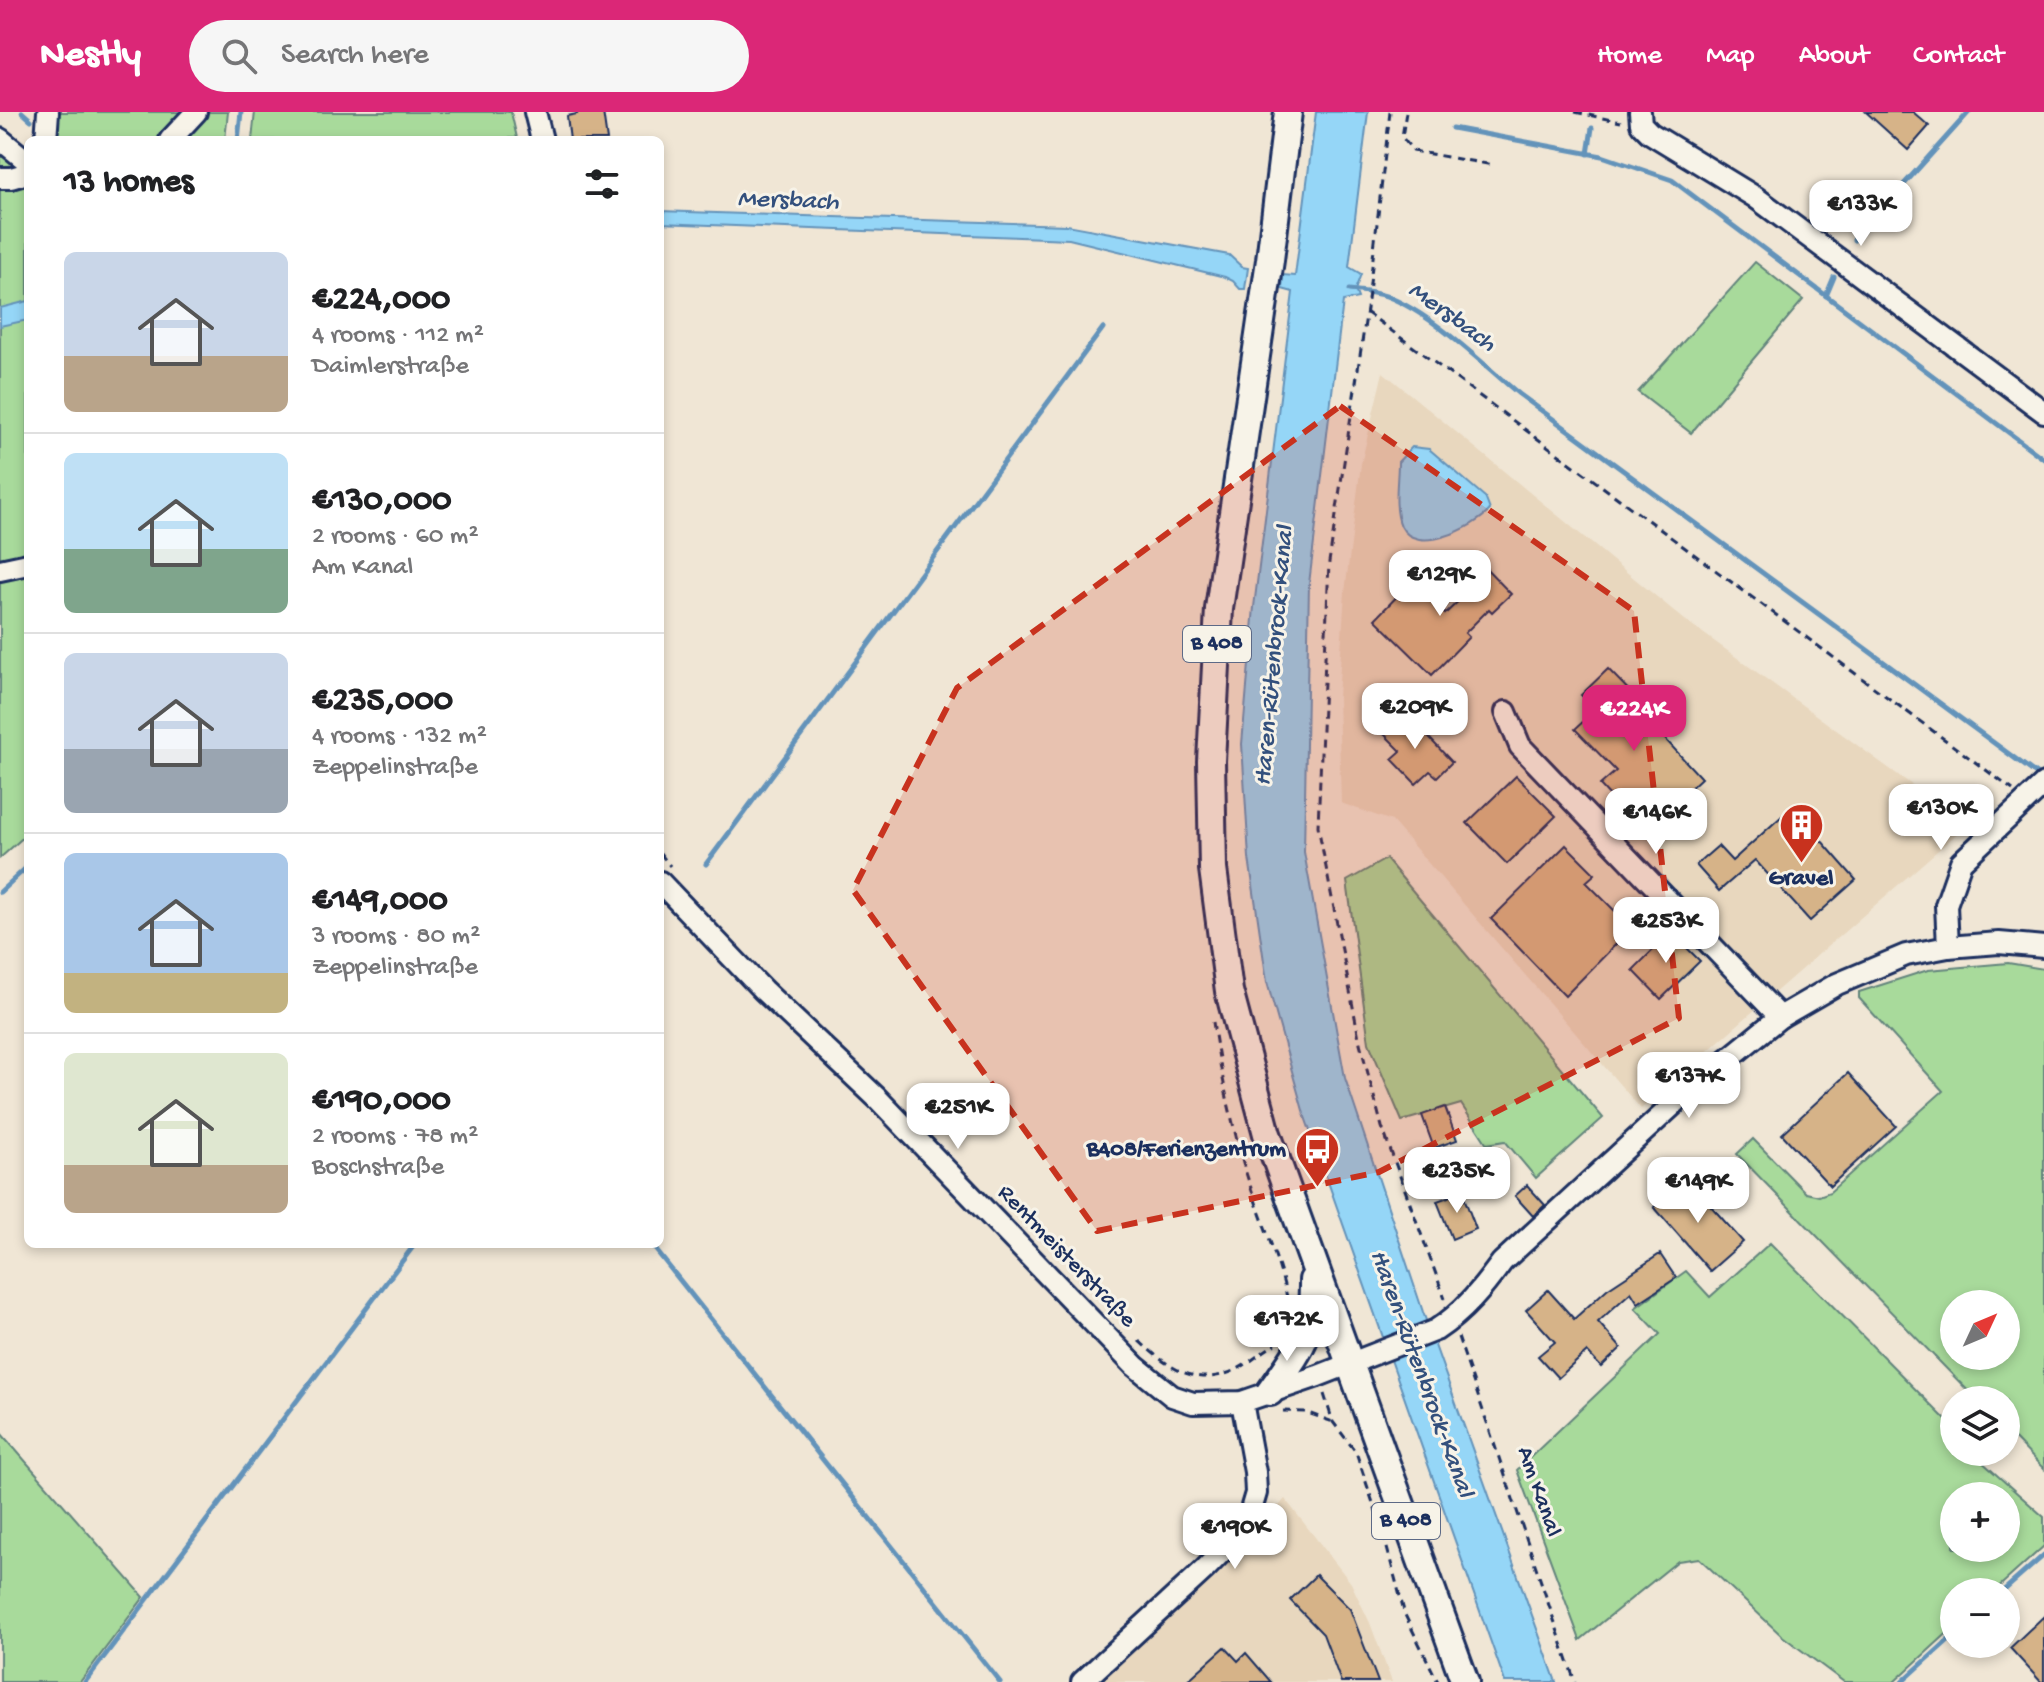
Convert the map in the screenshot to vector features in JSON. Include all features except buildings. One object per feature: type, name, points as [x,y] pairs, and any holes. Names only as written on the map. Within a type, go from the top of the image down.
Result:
[{"type":"main road","name":"B 408","points":[[1288,112],[1270,260],[1219,609],[1211,761],[1213,869],[1229,991],[1253,1087],[1313,1265],[1465,1682]]},
{"type":"main road","points":[[1270,1392],[1305,1342],[1313,1303],[1313,1265]]},
{"type":"street","points":[[46,136],[48,112]]},
{"type":"street","points":[[174,136],[196,112]]},
{"type":"street","points":[[535,112],[541,136]]},
{"type":"street","points":[[1644,121],[1755,197],[2044,412]]},
{"type":"street","points":[[0,139],[24,159]]},
{"type":"street","points":[[0,178],[24,174]]},
{"type":"street","points":[[0,570],[24,565]]},
{"type":"street","points":[[1506,712],[1520,746],[1780,1017]]},
{"type":"street","points":[[1948,947],[1946,905],[1961,862],[2035,792]]},
{"type":"street","name":"Rentmeisterstraße","points":[[668,878],[763,990],[877,1098],[1135,1366],[1172,1396],[1204,1404],[1242,1402],[1350,1364],[1444,1324]]},
{"type":"street","points":[[1444,1324],[1483,1288],[1502,1262],[1605,1166],[1685,1094],[1780,1017],[1837,984],[1906,955],[1948,947],[1999,943],[2044,947]]},
{"type":"street","points":[[1082,1682],[1224,1552],[1246,1527],[1256,1493],[1242,1402]]},
{"type":"path","name":"Am Kanal","points":[[1390,112],[1366,310],[1329,562],[1318,826],[1360,1043],[1382,1127],[1444,1324],[1575,1682]]},
{"type":"path","points":[[1406,112],[1402,137],[1413,151],[1493,165]]},
{"type":"path","points":[[1575,112],[1644,121]]},
{"type":"path","points":[[1366,310],[2035,792]]},
{"type":"path","points":[[1136,1339],[1169,1368],[1189,1375],[1213,1376],[1234,1371],[1273,1345],[1283,1342]]},
{"type":"path","points":[[1318,1376],[1333,1422],[1356,1452],[1383,1533],[1405,1615],[1438,1682]]},
{"type":"highlighted area","points":[[1340,406],[1634,611],[1679,1018],[1379,1172],[1097,1231],[853,890],[957,688]]},
{"type":"shaded area","points":[[1383,372],[1685,620],[1967,825],[1641,1109],[1392,821],[1341,803],[1338,697],[1345,592],[1361,464]]},
{"type":"shaded area","points":[[1285,1499],[1351,1583],[1392,1682],[1095,1682],[1241,1549]]},
{"type":"green space","points":[[59,112],[186,112],[165,136],[56,136]]},
{"type":"green space","points":[[206,112],[228,112],[225,136],[186,136]]},
{"type":"green space","points":[[255,112],[511,112],[517,136],[252,136]]},
{"type":"green space","points":[[0,146],[24,167],[24,837],[0,858]]},
{"type":"green space","points":[[1755,262],[1803,300],[1691,433],[1638,392]]},
{"type":"green space","points":[[1386,859],[1603,1118],[1536,1178],[1505,1141],[1487,1144],[1461,1104],[1402,1121],[1369,1043],[1347,881]]},
{"type":"green space","points":[[2008,963],[2044,969],[2044,1469],[2020,1444],[2020,1386],[1963,1386],[1948,1370],[2020,1370],[2020,1290],[1940,1290],[1940,1362],[1737,1154],[1753,1139],[1806,1193],[1819,1196],[1830,1192],[1943,1091],[1859,998],[1859,992],[1928,970]]},
{"type":"green space","points":[[1770,1243],[1940,1414],[1940,1466],[1987,1466],[2005,1482],[1940,1482],[1940,1562],[2020,1562],[2020,1496],[2044,1517],[2044,1546],[2009,1578],[1940,1578],[1940,1640],[1894,1682],[1844,1682],[1781,1635],[1699,1558],[1678,1561],[1580,1640],[1517,1470],[1660,1334],[1635,1308],[1686,1271],[1710,1297]]},
{"type":"green space","points":[[0,1432],[144,1597],[80,1682],[0,1682]]},
{"type":"water","name":"Haren-Rütenbrock-Kanal","points":[[1316,112],[1368,112],[1349,267],[1361,274],[1355,290],[1358,298],[1343,301],[1309,584],[1304,852],[1345,1078],[1423,1312],[1556,1682],[1505,1682],[1304,1114],[1267,982],[1249,858],[1242,744],[1254,607],[1293,292],[1282,289],[1283,275],[1295,276]]},
{"type":"water","points":[[664,211],[1067,225],[1229,255],[1242,267],[1248,268],[1245,289],[1240,289],[1225,277],[1069,239],[664,223]]},
{"type":"water","points":[[24,302],[24,321],[0,326],[0,308]]},
{"type":"water","points":[[1412,447],[1429,449],[1485,497],[1490,510],[1472,524],[1446,536],[1419,539],[1409,535],[1401,526],[1396,494],[1398,462]]},
{"type":"waterway","points":[[22,112],[31,120]]},
{"type":"waterway","points":[[238,136],[241,112]]},
{"type":"waterway","points":[[1854,240],[1969,112]]},
{"type":"waterway","points":[[1452,128],[1602,156],[1672,180],[2044,459]]},
{"type":"waterway","points":[[1588,154],[1592,128]]},
{"type":"waterway","points":[[1826,296],[1834,277]]},
{"type":"waterway","name":"Mersbach","points":[[1349,290],[1386,296],[1421,314],[1519,394],[2043,779]]},
{"type":"waterway","points":[[706,864],[1103,328]]},
{"type":"waterway","points":[[0,892],[24,870]]},
{"type":"waterway","points":[[85,1682],[412,1248]]},
{"type":"waterway","points":[[654,1248],[1000,1682]]},
{"type":"waterway","points":[[2018,1578],[2044,1555]]},
{"type":"waterway","points":[[1902,1682],[1940,1648]]},
{"type":"place","name":"Gravel","points":[[1801,864]]},
{"type":"place","name":"B408/Ferienzentrum","points":[[1317,1189]]}]
